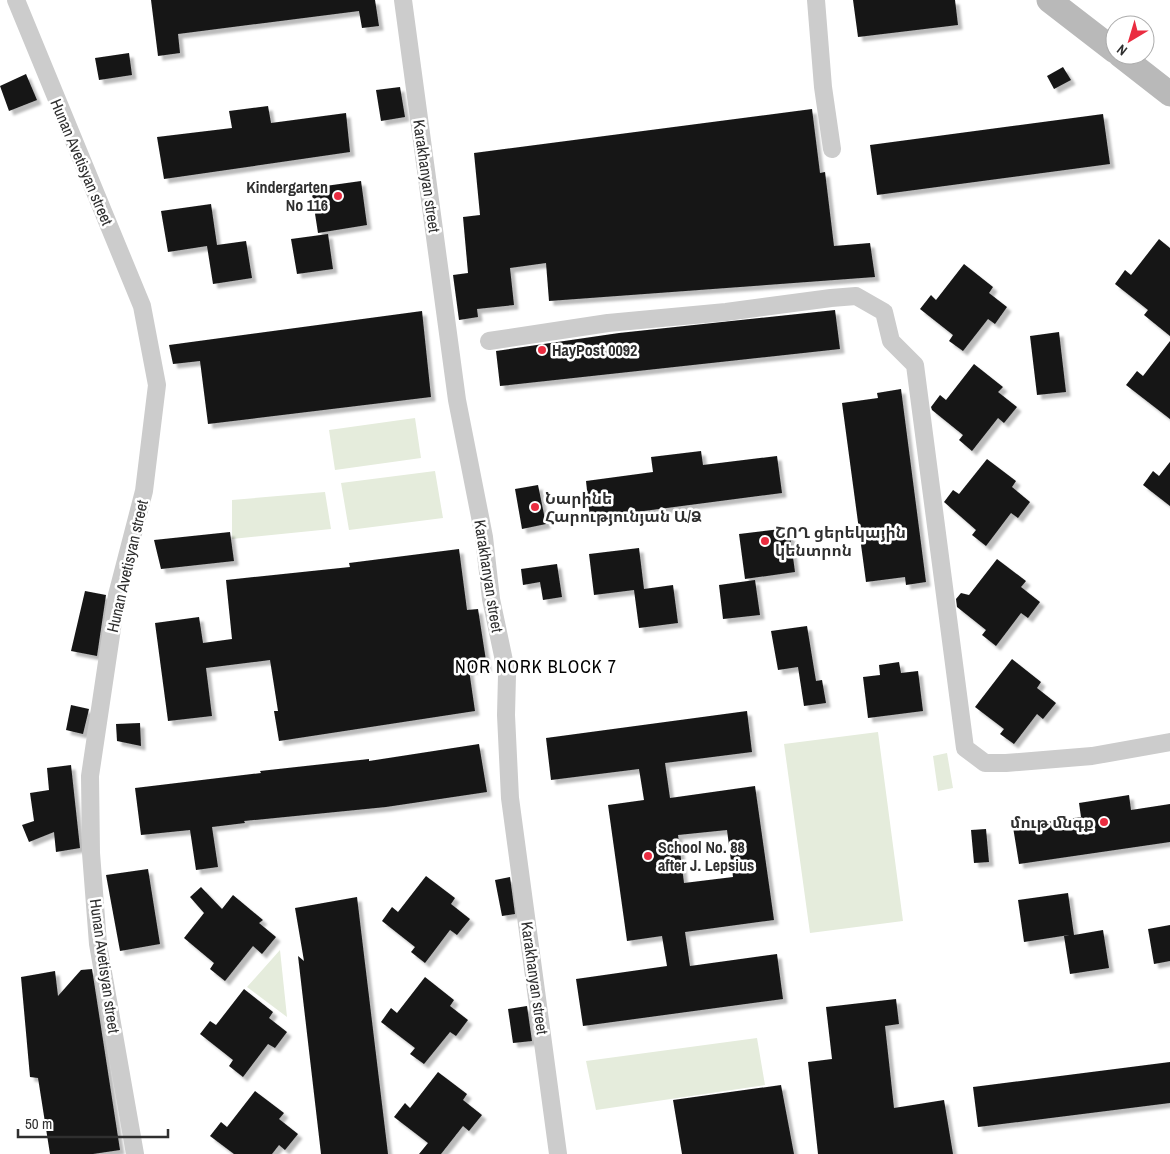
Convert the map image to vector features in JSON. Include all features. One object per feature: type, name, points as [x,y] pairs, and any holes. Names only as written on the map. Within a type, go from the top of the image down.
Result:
[{"type":"main road","points":[[1049,0],[1105,43]]},
{"type":"main road","points":[[1133,65],[1170,94]]},
{"type":"street","name":"Hunan Avetisyan street","points":[[16,0],[142,306],[158,385],[144,491],[117,595],[90,776],[91,853],[98,944],[135,1154]]},
{"type":"street","name":"Karakhanyan street","points":[[403,0],[457,400],[484,537],[491,599],[506,675],[510,798],[558,1154]]},
{"type":"street","points":[[816,0],[823,87],[832,149]]},
{"type":"street","points":[[490,341],[608,322],[726,312],[856,296],[884,312],[891,341],[914,365],[965,748],[985,763],[1006,763],[1092,756],[1170,742]]},
{"type":"green space","points":[[415,418],[421,458],[335,470],[329,430]]},
{"type":"green space","points":[[435,471],[443,518],[349,530],[341,483]]},
{"type":"green space","points":[[325,492],[331,529],[232,539],[232,500]]},
{"type":"green space","points":[[878,732],[903,921],[810,933],[784,744]]},
{"type":"green space","points":[[947,753],[953,788],[938,791],[933,756]]},
{"type":"green space","points":[[280,950],[287,1017],[247,987]]},
{"type":"green space","points":[[757,1038],[765,1085],[596,1110],[586,1061]]},
{"type":"building","points":[[151,0],[375,0],[379,26],[362,28],[359,11],[178,34],[180,53],[158,56]]},
{"type":"building","points":[[853,0],[955,0],[958,25],[858,37]]},
{"type":"building","points":[[129,53],[132,75],[99,80],[95,58]]},
{"type":"building","points":[[1063,67],[1071,80],[1054,89],[1047,76]]},
{"type":"building","points":[[26,74],[37,100],[9,111],[0,86]]},
{"type":"building","points":[[400,87],[405,117],[381,121],[376,90]]},
{"type":"building","points":[[268,106],[271,123],[346,113],[350,152],[164,179],[157,137],[232,128],[229,111]]},
{"type":"building","points":[[812,109],[820,173],[825,172],[834,246],[870,243],[875,277],[549,301],[546,263],[510,268],[514,305],[477,309],[478,317],[459,320],[453,275],[468,273],[463,217],[480,215],[474,153]]},
{"type":"building","points":[[1103,114],[1110,164],[877,195],[870,145]]},
{"type":"building","points":[[361,181],[367,225],[318,233],[311,188]]},
{"type":"building","points":[[211,204],[217,245],[246,241],[252,278],[213,284],[207,246],[168,252],[161,211]]},
{"type":"building","points":[[328,234],[333,269],[297,274],[291,239]]},
{"type":"building","points":[[1159,239],[1170,248],[1170,336],[1144,315],[1148,310],[1115,284],[1125,270],[1131,275]]},
{"type":"building","points":[[964,264],[993,287],[989,293],[1007,307],[995,324],[988,319],[963,351],[949,341],[953,335],[920,309],[931,295],[936,300]]},
{"type":"building","points":[[835,310],[840,349],[500,386],[496,351],[619,333]]},
{"type":"building","points":[[422,311],[431,397],[208,424],[200,361],[173,364],[169,345]]},
{"type":"building","points":[[1059,332],[1066,392],[1037,395],[1030,336]]},
{"type":"building","points":[[1170,341],[1170,419],[1126,385],[1137,371],[1143,376]]},
{"type":"building","points":[[974,364],[1003,387],[998,392],[1017,407],[1004,423],[998,418],[972,451],[959,440],[963,435],[932,410],[931,407],[940,395],[946,400]]},
{"type":"building","points":[[901,389],[926,582],[906,585],[905,577],[866,582],[842,403],[878,398],[877,393]]},
{"type":"building","points":[[701,451],[703,465],[777,456],[782,493],[590,518],[586,481],[653,472],[651,457]]},
{"type":"building","points":[[987,459],[1016,481],[1012,487],[1030,502],[1018,518],[1011,513],[986,546],[972,535],[976,530],[944,502],[953,490],[959,494]]},
{"type":"building","points":[[1170,462],[1170,506],[1143,485],[1153,471],[1159,476]]},
{"type":"building","points":[[538,485],[546,524],[522,529],[515,489]]},
{"type":"building","points":[[789,528],[795,572],[745,579],[739,534]]},
{"type":"building","points":[[230,532],[234,561],[161,569],[154,540]]},
{"type":"building","points":[[639,548],[644,589],[673,585],[678,623],[639,628],[634,590],[594,595],[589,554]]},
{"type":"building","points":[[459,549],[467,610],[478,609],[487,667],[469,670],[475,711],[279,741],[274,711],[278,711],[270,660],[206,668],[212,716],[168,721],[155,623],[199,617],[203,643],[232,639],[226,580],[350,567],[349,563]]},
{"type":"building","points":[[997,559],[1026,581],[1021,587],[1040,602],[1028,618],[1021,613],[996,646],[982,635],[986,630],[957,607],[956,599],[961,593],[969,595]]},
{"type":"building","points":[[557,564],[562,597],[543,600],[540,582],[523,585],[521,569]]},
{"type":"building","points":[[755,580],[760,615],[723,619],[719,585]]},
{"type":"building","points":[[85,591],[106,595],[97,656],[71,651]]},
{"type":"building","points":[[807,626],[816,681],[822,680],[826,703],[804,706],[798,667],[778,670],[771,631]]},
{"type":"building","points":[[1012,659],[1041,682],[1037,688],[1056,703],[1043,719],[1037,714],[1014,744],[1000,734],[1004,729],[975,707]]},
{"type":"building","points":[[899,662],[901,673],[918,671],[923,711],[868,718],[863,677],[880,675],[879,665]]},
{"type":"building","points":[[71,705],[89,709],[83,734],[66,730]]},
{"type":"building","name":"School No. 88 after J. Lepsius","points":[[747,711],[752,752],[665,763],[670,798],[755,786],[774,920],[685,932],[690,966],[777,954],[783,999],[583,1026],[576,979],[667,966],[662,936],[627,941],[608,805],[644,800],[639,769],[551,780],[546,738]],"holes":[[[727,830],[733,877],[684,883],[678,835]]]},
{"type":"building","points":[[140,723],[141,746],[117,741],[116,724]]},
{"type":"building","points":[[479,744],[487,792],[386,807],[244,821],[245,823],[212,827],[218,867],[196,870],[190,830],[141,835],[135,788],[261,773],[260,771],[369,759],[369,761]]},
{"type":"building","points":[[71,765],[80,848],[56,852],[54,832],[29,842],[22,825],[34,821],[30,793],[49,790],[47,768]]},
{"type":"building","points":[[1129,795],[1131,810],[1170,804],[1170,842],[1019,864],[1013,827],[1081,817],[1079,803]]},
{"type":"building","points":[[986,829],[989,862],[974,863],[971,830]]},
{"type":"building","points":[[148,869],[160,944],[120,951],[106,875]]},
{"type":"building","points":[[426,876],[455,898],[451,904],[470,919],[457,935],[450,930],[425,963],[411,952],[415,947],[382,921],[392,907],[398,912]]},
{"type":"building","points":[[510,877],[515,914],[502,916],[495,880]]},
{"type":"building","points":[[201,887],[222,909],[233,895],[263,920],[259,923],[276,937],[262,954],[253,946],[225,981],[210,969],[214,963],[184,938],[204,913],[190,897]]},
{"type":"building","points":[[1068,893],[1074,935],[1103,930],[1109,968],[1070,974],[1064,936],[1069,935],[1024,942],[1018,900]]},
{"type":"building","points":[[357,897],[388,1154],[321,1154],[298,956],[304,961],[295,908]]},
{"type":"building","points":[[1170,925],[1170,961],[1154,964],[1148,929]]},
{"type":"building","points":[[92,969],[120,1150],[93,1154],[50,1154],[38,1078],[30,1077],[21,977],[55,971],[58,996],[81,970]]},
{"type":"building","points":[[425,977],[454,1000],[450,1006],[468,1020],[456,1036],[450,1032],[424,1064],[410,1054],[415,1048],[381,1022],[391,1008],[397,1013]]},
{"type":"building","points":[[244,989],[273,1012],[269,1018],[287,1032],[275,1048],[268,1044],[243,1077],[229,1066],[233,1060],[200,1034],[210,1021],[216,1025]]},
{"type":"building","points":[[896,999],[899,1024],[885,1026],[894,1108],[944,1100],[953,1154],[818,1154],[808,1062],[832,1059],[826,1007]]},
{"type":"building","points":[[527,1006],[532,1041],[513,1043],[508,1009]]},
{"type":"building","points":[[1170,1062],[1170,1103],[978,1127],[973,1087]]},
{"type":"building","points":[[438,1072],[467,1094],[463,1100],[482,1115],[469,1131],[463,1126],[441,1154],[419,1154],[428,1143],[394,1117],[405,1103],[410,1108]]},
{"type":"building","points":[[781,1085],[794,1154],[682,1154],[673,1100]]},
{"type":"building","points":[[255,1091],[284,1113],[279,1119],[298,1134],[285,1150],[279,1145],[272,1154],[234,1154],[210,1136],[221,1122],[227,1127]]},
{"type":"place","name":"Kindergarten No 116","points":[[338,196]]},
{"type":"place","name":"HayPost 0092","points":[[542,350]]},
{"type":"place","name":"Նարինե Հարությունյան Ա/Ձ","points":[[535,507]]},
{"type":"place","name":"ՇՈՂ ցերեկային կենտրոն","points":[[765,541]]},
{"type":"place","name":"մութ մնգք","points":[[1104,822]]},
{"type":"place","name":"School No. 88 after J. Lepsius","points":[[648,856]]},
{"type":"district","name":"NOR NORK BLOCK 7","points":[[536,667]]}]
